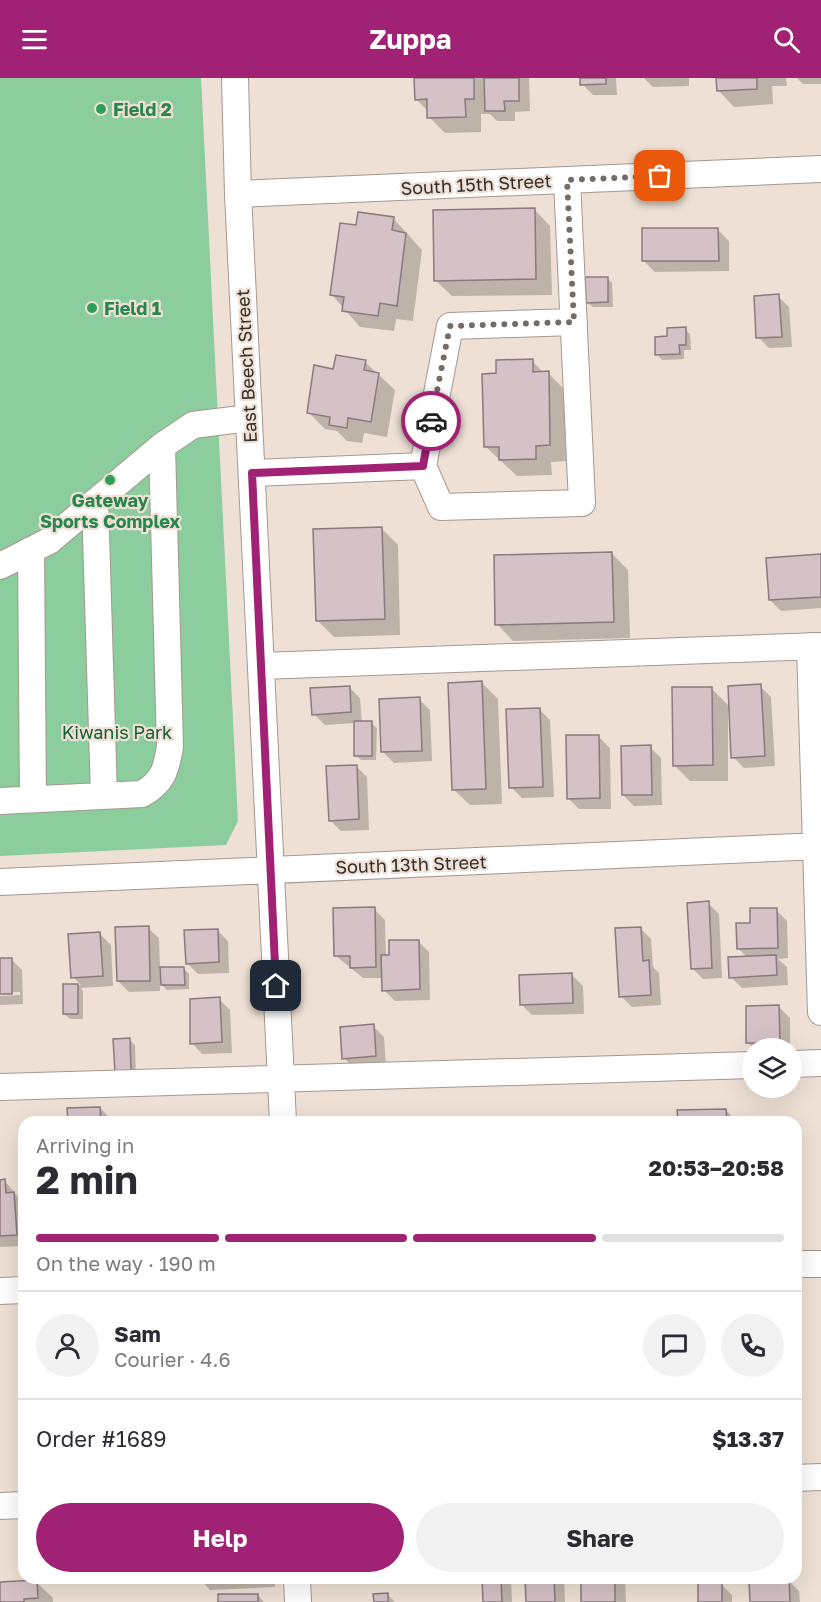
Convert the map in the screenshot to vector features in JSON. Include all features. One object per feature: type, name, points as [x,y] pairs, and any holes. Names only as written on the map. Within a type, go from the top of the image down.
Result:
[{"type":"street","name":"East Beech Street","points":[[235,78],[238,194],[283,1116]]},
{"type":"street","name":"South 15th Street","points":[[238,194],[821,169]]},
{"type":"street","points":[[567,180],[574,322],[582,503],[441,507],[423,466],[450,326],[574,322]]},
{"type":"street","points":[[0,566],[49,541],[162,446],[193,425],[249,418]]},
{"type":"street","points":[[0,801],[142,794],[153,788],[166,771],[170,747],[162,446]]},
{"type":"street","points":[[252,473],[423,466]]},
{"type":"street","points":[[95,502],[104,796]]},
{"type":"street","points":[[31,550],[33,800]]},
{"type":"street","points":[[261,666],[815,646],[821,1012]]},
{"type":"street","name":"South 13th Street","points":[[0,882],[818,846]]},
{"type":"street","points":[[802,1064],[821,1063]]},
{"type":"street","points":[[0,1087],[742,1065]]},
{"type":"street","points":[[802,1264],[821,1264]]},
{"type":"street","points":[[0,1291],[18,1290]]},
{"type":"street","points":[[802,1478],[821,1477]]},
{"type":"street","points":[[0,1506],[18,1505]]},
{"type":"street","points":[[297,1584],[298,1602]]},
{"type":"green space","name":"Kiwanis Park","points":[[0,78],[201,78],[238,821],[226,845],[0,856]]},
{"type":"building","points":[[414,78],[474,78],[474,99],[465,99],[466,117],[427,118],[427,99],[415,100]]},
{"type":"building","points":[[484,78],[519,78],[519,101],[504,101],[505,111],[485,111]]},
{"type":"building","points":[[580,78],[606,78],[606,84],[580,85]]},
{"type":"building","points":[[716,78],[757,78],[757,89],[717,91]]},
{"type":"building","points":[[535,208],[536,279],[434,281],[433,210]]},
{"type":"building","points":[[358,212],[394,217],[392,230],[406,233],[397,306],[380,303],[378,316],[342,311],[344,297],[330,295],[340,223],[356,225]]},
{"type":"building","points":[[642,228],[718,228],[719,261],[642,261]]},
{"type":"building","points":[[585,277],[608,277],[608,302],[586,303]]},
{"type":"building","points":[[779,294],[782,337],[756,338],[754,296]]},
{"type":"building","points":[[686,327],[686,345],[679,345],[680,354],[655,355],[655,337],[667,336],[667,328]]},
{"type":"building","points":[[336,355],[366,360],[364,370],[379,373],[371,422],[348,418],[347,428],[329,425],[330,417],[307,413],[314,365],[333,369]]},
{"type":"building","points":[[533,359],[533,372],[549,371],[550,445],[536,446],[536,459],[499,460],[499,447],[484,447],[482,374],[496,373],[496,360]]},
{"type":"building","points":[[382,527],[385,619],[316,621],[313,529]]},
{"type":"building","points":[[612,552],[614,622],[495,625],[494,555]]},
{"type":"building","points":[[821,554],[821,597],[769,600],[766,558]]},
{"type":"building","points":[[482,681],[486,789],[452,790],[448,683]]},
{"type":"building","points":[[761,684],[765,756],[731,758],[728,686]]},
{"type":"building","points":[[350,686],[351,712],[312,715],[310,688]]},
{"type":"building","points":[[672,687],[712,687],[713,765],[673,766]]},
{"type":"building","points":[[420,697],[422,751],[381,752],[379,699]]},
{"type":"building","points":[[540,708],[543,787],[509,788],[506,709]]},
{"type":"building","points":[[354,721],[372,721],[372,756],[354,756]]},
{"type":"building","points":[[566,735],[599,735],[600,798],[567,799]]},
{"type":"building","points":[[651,745],[652,795],[622,795],[621,746]]},
{"type":"building","points":[[357,765],[359,819],[329,821],[326,766]]},
{"type":"building","points":[[709,901],[712,968],[691,969],[687,903]]},
{"type":"building","points":[[375,907],[376,967],[350,968],[350,956],[334,956],[333,908]]},
{"type":"building","points":[[750,908],[777,908],[778,948],[737,949],[736,923],[750,923]]},
{"type":"building","points":[[149,926],[150,981],[117,981],[115,927]]},
{"type":"building","points":[[641,927],[643,961],[649,960],[651,995],[619,997],[615,928]]},
{"type":"building","points":[[218,929],[219,962],[186,964],[184,930]]},
{"type":"building","points":[[100,932],[103,976],[71,978],[68,934]]},
{"type":"building","points":[[389,940],[419,940],[420,989],[382,991],[381,955],[389,955]]},
{"type":"building","points":[[776,955],[777,975],[729,978],[728,957]]},
{"type":"building","points":[[0,958],[12,958],[12,994],[0,994]]},
{"type":"building","points":[[160,967],[184,967],[185,985],[161,985]]},
{"type":"building","points":[[572,973],[573,1003],[520,1005],[519,975]]},
{"type":"building","points":[[63,984],[78,984],[78,1014],[63,1014]]},
{"type":"building","points":[[220,997],[222,1042],[190,1044],[190,999]]},
{"type":"building","points":[[779,1005],[780,1038],[746,1038],[746,1006]]},
{"type":"building","points":[[374,1024],[376,1056],[342,1059],[340,1027]]},
{"type":"building","points":[[130,1038],[131,1071],[115,1072],[113,1039]]},
{"type":"building","points":[[100,1107],[101,1116],[68,1116],[67,1108]]},
{"type":"building","points":[[726,1109],[727,1116],[678,1116],[677,1110]]},
{"type":"building","points":[[5,1179],[6,1193],[14,1192],[17,1235],[0,1236],[0,1180]]},
{"type":"building","points":[[18,1581],[18,1584],[37,1584],[38,1598],[24,1599],[24,1602],[0,1602],[0,1582]]},
{"type":"building","points":[[482,1584],[501,1584],[502,1602],[483,1602]]},
{"type":"building","points":[[525,1584],[554,1584],[555,1602],[526,1602]]},
{"type":"building","points":[[581,1584],[615,1584],[615,1602],[581,1602]]},
{"type":"building","points":[[698,1584],[722,1584],[722,1602],[698,1602]]},
{"type":"building","points":[[749,1584],[789,1584],[790,1602],[750,1602]]},
{"type":"building","points":[[388,1593],[388,1602],[374,1602],[373,1594]]},
{"type":"building","points":[[218,1594],[258,1594],[258,1602],[218,1602]]},
{"type":"way so far","points":[[431,421],[450,326],[574,322],[567,180],[660,176]]},
{"type":"place","name":"Field 2","points":[[101,109]]},
{"type":"place","name":"Field 1","points":[[92,308]]},
{"type":"place","name":"Gateway Sports Complex","points":[[110,480]]},
{"type":"route","points":[[276,986],[252,473],[423,466],[431,421]]}]
